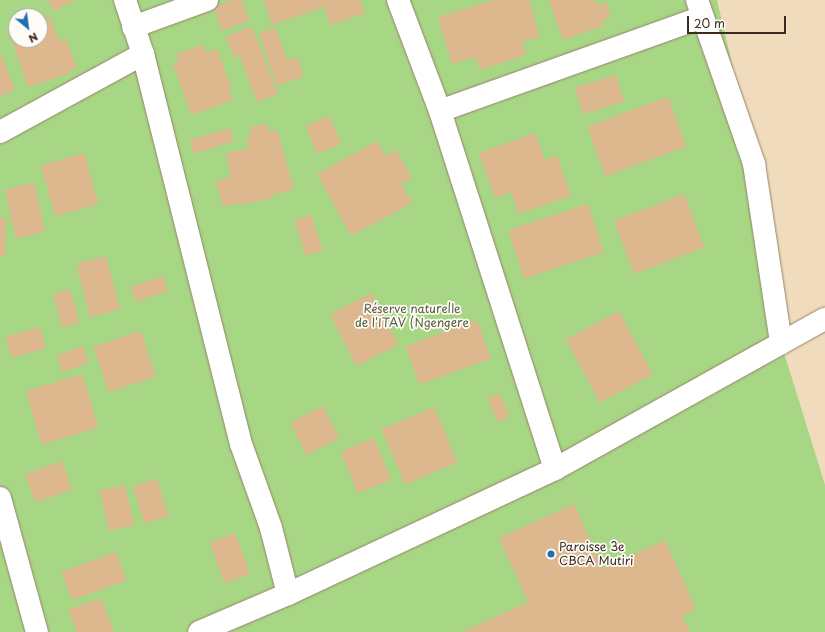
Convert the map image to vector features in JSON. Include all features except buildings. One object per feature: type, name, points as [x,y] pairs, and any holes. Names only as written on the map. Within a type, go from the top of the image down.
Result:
[{"type":"street","points":[[125,0],[143,54],[241,444],[271,528],[288,594]]},
{"type":"street","points":[[133,27],[207,0]]},
{"type":"street","points":[[398,0],[440,111],[555,469]]},
{"type":"street","points":[[440,111],[700,9],[754,164],[781,342]]},
{"type":"street","points":[[0,132],[143,54]]},
{"type":"street","points":[[199,632],[288,594],[555,469],[781,342],[825,319]]},
{"type":"street","points":[[0,498],[38,632]]},
{"type":"green space","name":"Réserve naturelle de l'ITAV (Ngengere","points":[[0,0],[717,0],[782,276],[781,343],[825,485],[825,632],[0,632]]},
{"type":"place","name":"Paroisse 3e CBCA Mutiri","points":[[551,554]]}]
